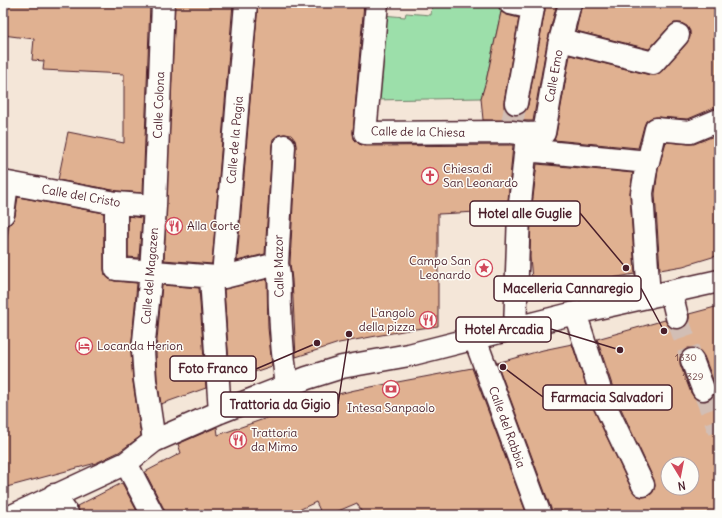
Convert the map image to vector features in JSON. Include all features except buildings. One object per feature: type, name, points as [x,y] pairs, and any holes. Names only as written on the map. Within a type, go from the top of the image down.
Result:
[{"type":"street","name":"Calle Colona","points":[[155,206],[163,3]]},
{"type":"street","name":"Calle de la Pagia","points":[[220,412],[218,277],[224,264],[246,3]]},
{"type":"street","name":"Calle de la Chiesa","points":[[377,3],[365,133],[519,136]]},
{"type":"street","points":[[510,3],[533,8],[516,103]]},
{"type":"street","name":"Calle Emo","points":[[519,136],[544,133],[560,40],[570,3]]},
{"type":"street","points":[[560,40],[653,63],[678,35]]},
{"type":"street","points":[[515,329],[519,213],[519,136],[648,162],[656,130],[690,132],[719,120]]},
{"type":"street","name":"Calle Mazor","points":[[284,146],[277,264],[280,276],[280,314],[287,385]]},
{"type":"street","points":[[646,168],[642,193],[650,297]]},
{"type":"street","name":"Calle del Cristo","points":[[5,183],[116,202],[155,206]]},
{"type":"street","points":[[3,214],[5,183]]},
{"type":"street","points":[[116,202],[116,269],[218,277],[277,264]]},
{"type":"street","name":"Calle del Magazen","points":[[154,441],[145,380],[144,352],[152,272],[155,206]]},
{"type":"street","points":[[14,515],[54,495],[126,463],[154,441],[287,385],[342,367],[410,355],[575,313],[719,281]]},
{"type":"street","points":[[671,292],[677,317]]},
{"type":"street","points":[[575,313],[605,405],[643,485]]},
{"type":"street","name":"Calle del Rabbia","points":[[475,339],[540,515]]},
{"type":"street","points":[[692,360],[703,389]]},
{"type":"street","points":[[126,463],[153,515]]},
{"type":"street","points":[[54,495],[68,515]]},
{"type":"street","points":[[3,503],[6,515]]},
{"type":"green space","points":[[432,3],[503,3],[481,98],[375,100],[382,15],[405,17],[406,13],[431,15]]},
{"type":"tunnel","points":[[511,128],[516,103]]},
{"type":"tunnel","points":[[677,317],[692,360]]},
{"type":"tunnel","points":[[703,389],[719,431]]},
{"type":"place","name":"Chiesa di San Leonardo","points":[[430,176]]},
{"type":"place","name":"Alla Corte","points":[[174,226]]},
{"type":"place","name":"Campo San Leonardo","points":[[484,268]]},
{"type":"place","name":"Hotel alle Guglie","points":[[626,268]]},
{"type":"place","name":"L'angolo della pizza","points":[[428,320]]},
{"type":"place","name":"Macelleria Cannaregio","points":[[664,331]]},
{"type":"place","name":"Trattoria da Gigio","points":[[349,334]]},
{"type":"place","name":"Foto Franco","points":[[317,343]]},
{"type":"place","name":"Locanda Herion","points":[[84,346]]},
{"type":"place","name":"Hotel Arcadia","points":[[620,350]]},
{"type":"place","name":"Farmacia Salvadori","points":[[503,367]]},
{"type":"place","name":"Intesa Sanpaolo","points":[[391,389]]},
{"type":"place","name":"Trattoria da Mimo","points":[[238,440]]}]
